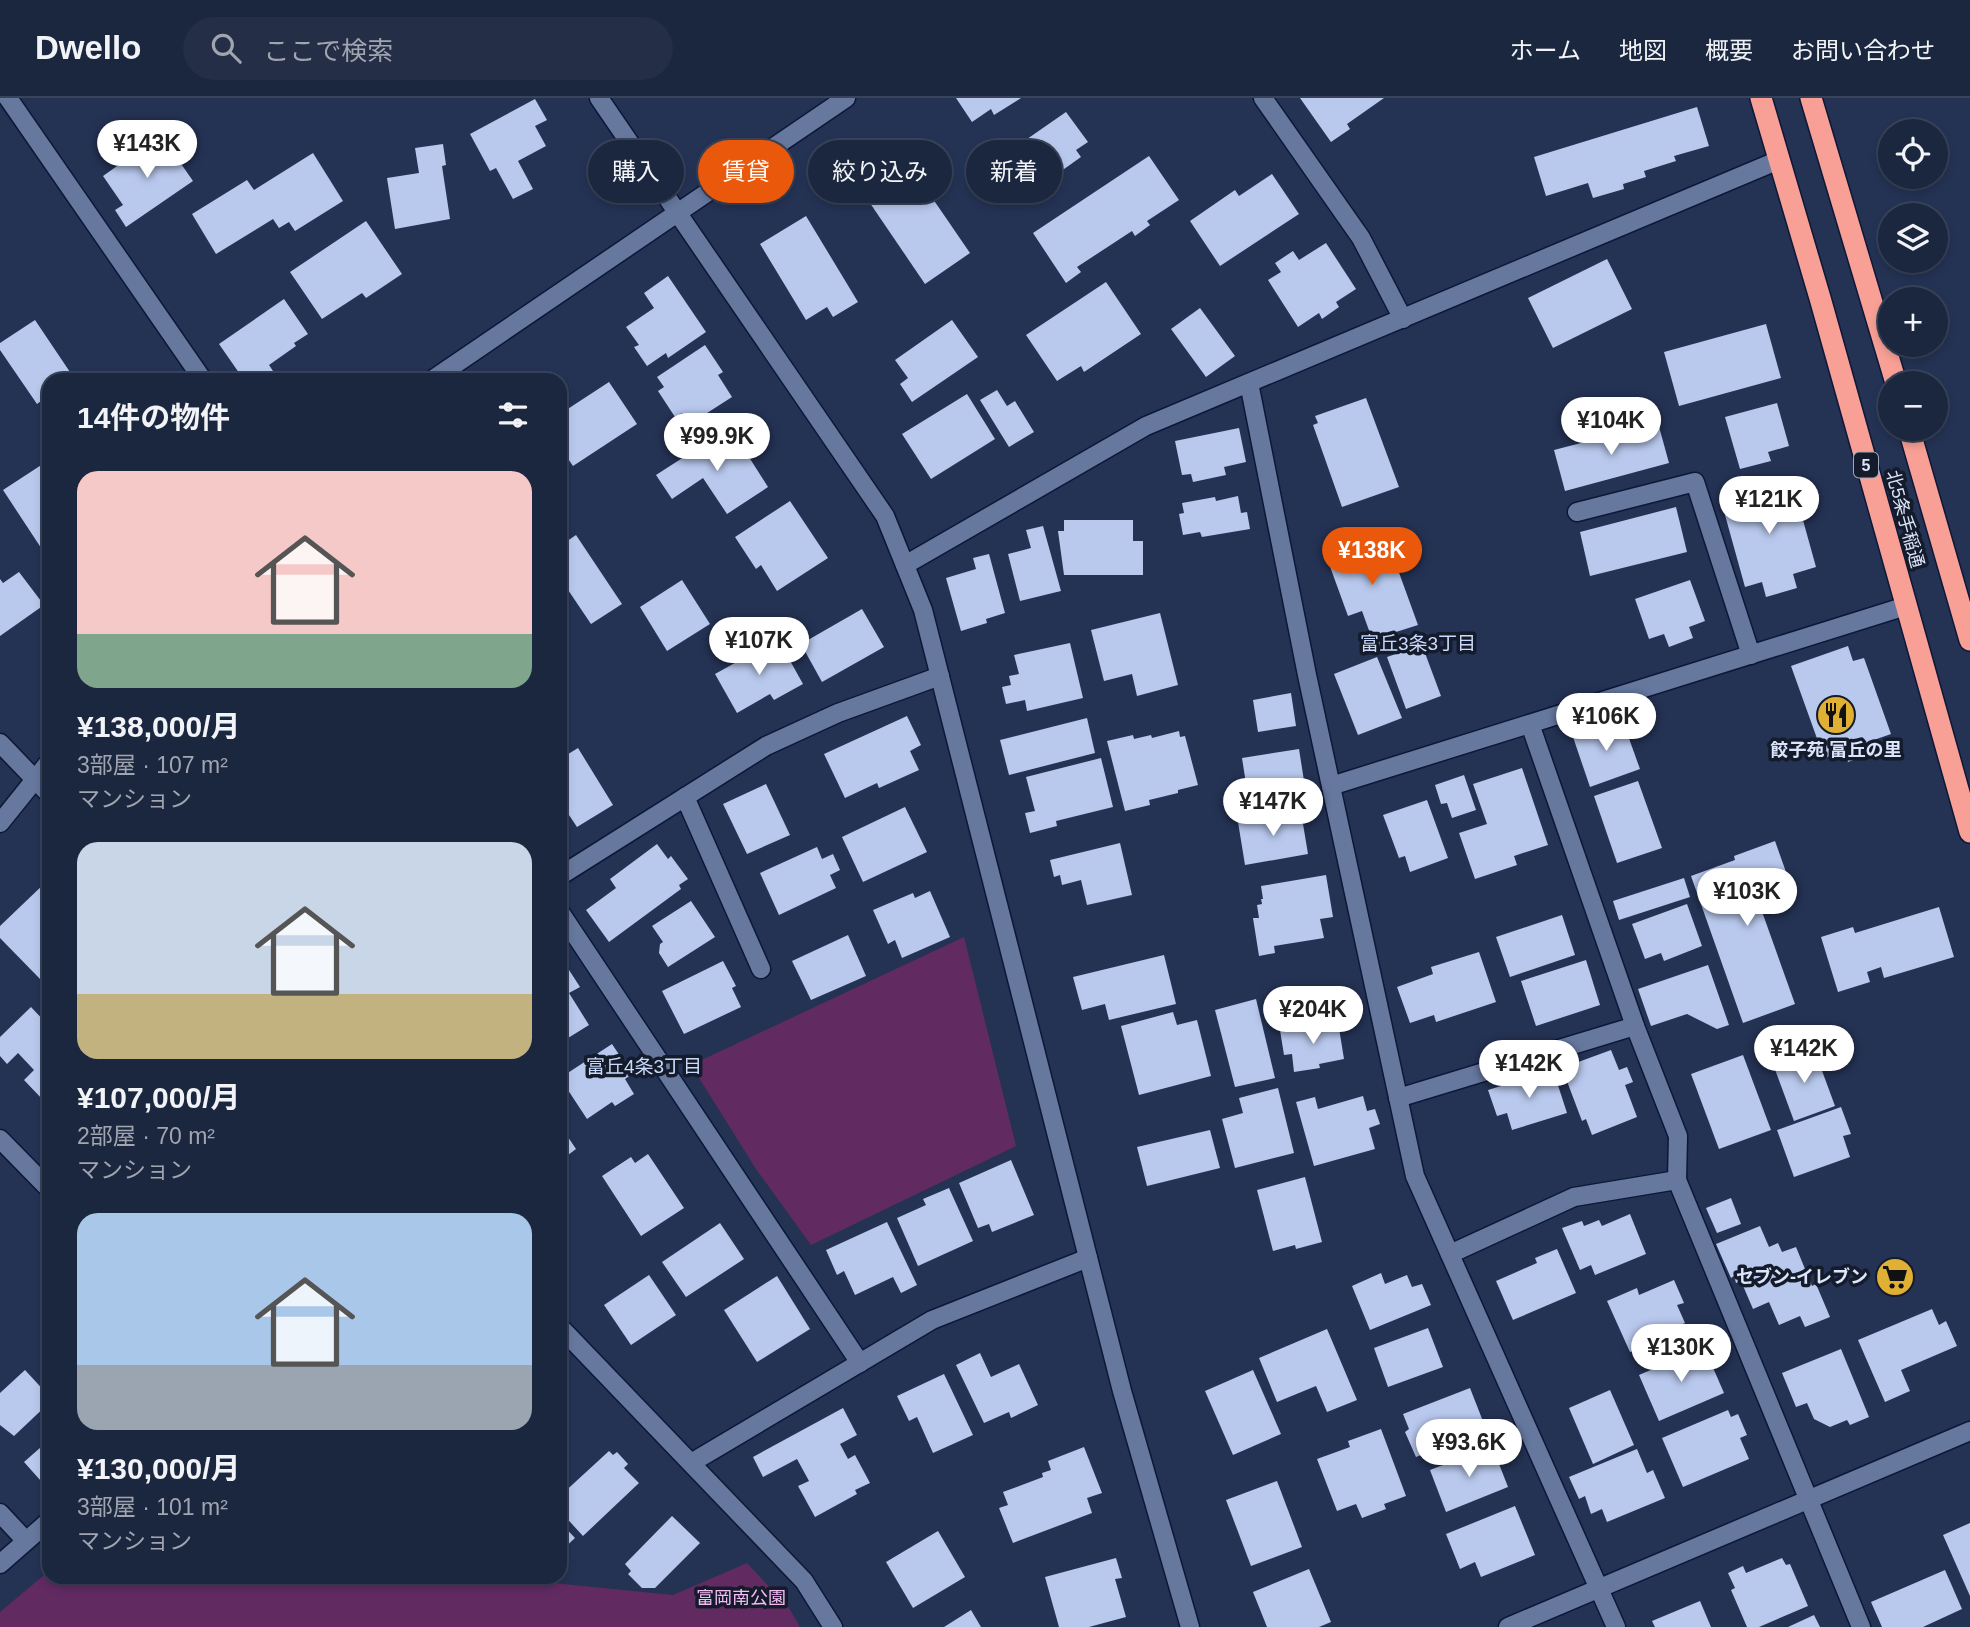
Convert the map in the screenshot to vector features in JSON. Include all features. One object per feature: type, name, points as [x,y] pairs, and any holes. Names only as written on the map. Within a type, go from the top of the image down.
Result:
[{"type":"highway","name":"北5条手稲通","points":[[1761,98],[1970,832]]},
{"type":"highway","points":[[1811,98],[1892,371]]},
{"type":"highway","name":"北5条手稲通","points":[[1912,441],[1970,640]]},
{"type":"street","points":[[8,98],[198,373]]},
{"type":"street","points":[[599,98],[886,516],[923,610],[1122,1391],[1191,1627]]},
{"type":"street","points":[[442,373],[846,98]]},
{"type":"street","points":[[1263,98],[1361,238],[1403,319]]},
{"type":"street","points":[[905,565],[1146,426],[1779,160]]},
{"type":"street","points":[[1249,383],[1331,786],[1415,1176],[1616,1627]]},
{"type":"street","points":[[1577,512],[1695,482],[1751,655]]},
{"type":"street","points":[[1331,786],[1906,606]]},
{"type":"street","points":[[567,872],[766,746],[838,713],[940,676]]},
{"type":"street","points":[[1530,724],[1635,1026],[1678,1136],[1677,1180],[1861,1627]]},
{"type":"street","points":[[0,743],[42,786]]},
{"type":"street","points":[[0,823],[42,770]]},
{"type":"street","points":[[685,797],[761,969]]},
{"type":"street","points":[[567,923],[860,1363]]},
{"type":"street","points":[[1398,1098],[1635,1026]]},
{"type":"street","points":[[0,1139],[42,1182]]},
{"type":"street","points":[[1450,1254],[1574,1197],[1677,1180]]},
{"type":"street","points":[[691,1463],[932,1320],[1088,1258]]},
{"type":"street","points":[[567,1334],[804,1581],[833,1627]]},
{"type":"street","points":[[1508,1627],[1970,1430]]},
{"type":"street","points":[[0,1513],[26,1541]]},
{"type":"street","points":[[0,1564],[42,1527]]},
{"type":"green space","points":[[964,937],[1016,1146],[811,1245],[756,1169],[691,1065]]},
{"type":"green space","name":"富岡南公園","points":[[747,1563],[789,1608],[800,1627],[0,1627],[0,1612],[42,1577],[42,1584],[563,1584],[673,1595]]},
{"type":"building","points":[[956,98],[1021,98],[994,115],[991,109],[972,122]]},
{"type":"building","points":[[1300,98],[1384,98],[1347,124],[1350,129],[1331,142]]},
{"type":"building","points":[[535,99],[547,120],[535,126],[546,146],[518,161],[533,189],[513,199],[496,168],[490,171],[470,134]]},
{"type":"building","points":[[1697,107],[1709,146],[1674,156],[1676,161],[1644,171],[1646,177],[1623,184],[1624,189],[1593,198],[1588,183],[1546,196],[1534,157]]},
{"type":"building","points":[[1066,112],[1088,142],[1076,150],[1081,157],[1062,170],[1062,140],[1026,140]]},
{"type":"building","points":[[161,135],[193,181],[126,227],[115,210],[123,205],[103,176]]},
{"type":"building","points":[[443,144],[446,165],[442,166],[450,219],[395,229],[387,178],[419,173],[415,148]]},
{"type":"building","points":[[313,153],[343,201],[295,231],[289,222],[279,228],[273,219],[216,254],[192,214],[247,180],[254,190]]},
{"type":"building","points":[[1149,156],[1179,200],[1147,221],[1150,225],[1135,236],[1132,231],[1077,267],[1081,272],[1066,283],[1033,233]]},
{"type":"building","points":[[1272,174],[1299,214],[1220,266],[1190,221],[1235,190],[1239,196]]},
{"type":"building","points":[[870,203],[936,203],[970,253],[925,284]]},
{"type":"building","points":[[806,216],[858,302],[833,317],[827,307],[806,320],[760,244]]},
{"type":"building","points":[[366,221],[402,274],[366,298],[362,293],[322,319],[290,272]]},
{"type":"building","points":[[1326,243],[1356,289],[1336,302],[1339,307],[1322,319],[1319,313],[1298,327],[1268,280],[1281,272],[1275,263],[1293,251],[1299,260]]},
{"type":"building","points":[[1607,259],[1632,309],[1553,348],[1528,298]]},
{"type":"building","points":[[668,276],[706,332],[668,358],[666,353],[647,366],[634,347],[639,345],[626,327],[654,308],[644,293]]},
{"type":"building","points":[[1106,282],[1141,334],[1084,372],[1081,366],[1057,381],[1026,335]]},
{"type":"building","points":[[284,299],[308,334],[269,365],[274,373],[239,373],[219,344]]},
{"type":"building","points":[[1200,308],[1235,356],[1206,377],[1171,329]]},
{"type":"building","points":[[35,320],[71,373],[42,373],[42,400],[37,404],[0,350],[0,343]]},
{"type":"building","points":[[952,320],[978,357],[912,402],[900,384],[908,378],[895,360]]},
{"type":"building","points":[[1766,324],[1781,378],[1679,406],[1664,352]]},
{"type":"building","points":[[705,345],[723,372],[718,375],[732,397],[690,424],[682,413],[675,417],[658,391],[664,387],[657,377]]},
{"type":"building","points":[[609,382],[637,424],[573,466],[567,457],[567,409]]},
{"type":"building","points":[[997,390],[1007,406],[1015,401],[1034,432],[1009,447],[980,400]]},
{"type":"building","points":[[967,394],[995,439],[931,479],[902,434]]},
{"type":"building","points":[[1366,398],[1399,487],[1342,507],[1313,425],[1318,423],[1315,416]]},
{"type":"building","points":[[1777,403],[1789,446],[1768,452],[1771,461],[1740,469],[1725,417]]},
{"type":"building","points":[[1658,423],[1669,463],[1565,491],[1554,450]]},
{"type":"building","points":[[1239,428],[1246,462],[1224,467],[1226,475],[1193,482],[1191,474],[1182,475],[1175,441]]},
{"type":"building","points":[[733,432],[768,487],[727,514],[703,478],[672,499],[656,475],[715,437],[719,442]]},
{"type":"building","points":[[42,465],[42,549],[3,490]]},
{"type":"building","points":[[1791,477],[1816,567],[1793,574],[1797,588],[1766,597],[1762,582],[1745,587],[1720,497]]},
{"type":"building","points":[[1238,496],[1241,513],[1247,512],[1250,529],[1202,537],[1200,532],[1183,535],[1179,514],[1184,513],[1182,503],[1215,497],[1216,501]]},
{"type":"building","points":[[790,501],[828,558],[777,591],[761,565],[756,569],[735,537]]},
{"type":"building","points":[[1676,507],[1687,552],[1590,576],[1580,532]]},
{"type":"building","points":[[1064,520],[1133,520],[1133,541],[1143,541],[1143,575],[1064,575],[1058,531],[1064,531]]},
{"type":"building","points":[[1043,526],[1061,591],[1020,601],[1008,554],[1031,548],[1026,530]]},
{"type":"building","points":[[1385,534],[1418,625],[1396,632],[1398,639],[1375,647],[1362,611],[1348,616],[1324,550],[1348,542],[1349,547]]},
{"type":"building","points":[[576,535],[622,604],[591,624],[567,588],[567,541]]},
{"type":"building","points":[[989,554],[1005,613],[986,619],[987,623],[961,631],[946,578],[976,569],[973,558]]},
{"type":"building","points":[[19,572],[42,602],[42,606],[0,636],[0,579],[3,583]]},
{"type":"building","points":[[682,580],[710,624],[667,651],[640,607]]},
{"type":"building","points":[[1690,580],[1705,621],[1689,627],[1693,638],[1669,647],[1664,634],[1649,639],[1635,599]]},
{"type":"building","points":[[862,609],[884,647],[822,682],[801,644]]},
{"type":"building","points":[[1160,613],[1178,685],[1137,696],[1132,674],[1104,681],[1091,630]]},
{"type":"building","points":[[778,639],[803,684],[774,700],[770,694],[737,713],[715,674]]},
{"type":"building","points":[[1070,643],[1083,698],[1027,711],[1025,700],[1006,704],[1002,687],[1011,685],[1009,676],[1019,674],[1014,655]]},
{"type":"building","points":[[1422,645],[1441,696],[1406,709],[1387,657]]},
{"type":"building","points":[[1848,646],[1853,661],[1864,658],[1891,734],[1868,742],[1872,753],[1848,762],[1844,751],[1824,758],[1791,666]]},
{"type":"building","points":[[1377,657],[1402,718],[1358,735],[1334,674]]},
{"type":"building","points":[[1291,693],[1296,726],[1258,732],[1253,700]]},
{"type":"building","points":[[907,716],[921,745],[910,751],[919,770],[879,788],[877,783],[845,798],[824,754]]},
{"type":"building","points":[[1087,718],[1095,753],[1009,775],[1000,740]]},
{"type":"building","points":[[1622,719],[1640,769],[1590,787],[1573,737]]},
{"type":"building","points":[[1179,731],[1180,737],[1185,736],[1198,785],[1149,800],[1150,805],[1125,811],[1107,741],[1133,735],[1134,739],[1151,735],[1152,738]]},
{"type":"building","points":[[578,748],[613,805],[577,827],[569,815],[567,816],[567,755]]},
{"type":"building","points":[[1299,749],[1305,787],[1295,788],[1296,796],[1249,803],[1242,758]]},
{"type":"building","points":[[1101,758],[1113,807],[1056,821],[1057,826],[1030,833],[1025,813],[1035,811],[1026,777]]},
{"type":"building","points":[[1522,768],[1548,845],[1514,856],[1517,865],[1475,879],[1459,833],[1487,824],[1473,784]]},
{"type":"building","points":[[1464,775],[1476,810],[1452,818],[1447,803],[1441,804],[1435,785]]},
{"type":"building","points":[[1638,781],[1662,848],[1617,863],[1594,796]]},
{"type":"building","points":[[766,784],[790,835],[747,854],[723,804]]},
{"type":"building","points":[[1427,800],[1448,858],[1410,872],[1405,856],[1399,858],[1383,815]]},
{"type":"building","points":[[905,807],[927,852],[863,882],[842,837]]},
{"type":"building","points":[[1301,812],[1308,854],[1245,865],[1238,822]]},
{"type":"building","points":[[1775,841],[1791,886],[1766,895],[1769,903],[1760,906],[1795,1004],[1743,1023],[1691,876],[1735,860],[1734,856]]},
{"type":"building","points":[[1120,843],[1132,895],[1087,905],[1081,880],[1062,885],[1060,875],[1054,877],[1050,860]]},
{"type":"building","points":[[657,844],[668,859],[671,856],[688,879],[679,885],[681,889],[609,942],[586,910],[616,888],[610,879]]},
{"type":"building","points":[[817,847],[822,859],[833,854],[840,870],[830,875],[836,888],[779,915],[760,873]]},
{"type":"building","points":[[1326,875],[1333,917],[1320,919],[1324,938],[1274,946],[1275,953],[1259,956],[1253,918],[1259,918],[1257,905],[1262,904],[1263,899],[1261,886]]},
{"type":"building","points":[[1684,878],[1690,897],[1619,920],[1613,901]]},
{"type":"building","points":[[42,886],[42,981],[0,938],[0,926]]},
{"type":"building","points":[[930,891],[950,937],[902,958],[895,940],[888,944],[873,910],[913,893],[915,898]]},
{"type":"building","points":[[691,901],[715,937],[668,967],[659,953],[660,944],[663,942],[652,926]]},
{"type":"building","points":[[1687,904],[1702,946],[1664,961],[1661,953],[1645,959],[1632,924]]},
{"type":"building","points":[[1939,907],[1954,957],[1884,978],[1881,967],[1867,972],[1870,982],[1838,992],[1821,937],[1853,927],[1855,933]]},
{"type":"building","points":[[1562,915],[1575,955],[1510,977],[1496,937]]},
{"type":"building","points":[[848,935],[866,976],[811,1000],[792,961]]},
{"type":"building","points":[[1479,952],[1496,1002],[1436,1022],[1434,1015],[1410,1023],[1397,987],[1433,974],[1431,967]]},
{"type":"building","points":[[1164,955],[1176,1004],[1109,1020],[1105,1004],[1082,1010],[1073,977]]},
{"type":"building","points":[[1586,960],[1600,1005],[1536,1026],[1521,981]]},
{"type":"building","points":[[723,961],[736,986],[732,988],[741,1007],[684,1034],[662,991]]},
{"type":"building","points":[[1708,965],[1729,1025],[1717,1029],[1687,1014],[1651,1026],[1638,989]]},
{"type":"building","points":[[567,967],[580,987],[569,993],[589,1025],[567,1039]]},
{"type":"building","points":[[1256,999],[1275,1078],[1235,1087],[1215,1010]]},
{"type":"building","points":[[31,1007],[42,1019],[42,1099],[24,1080],[34,1070],[18,1053],[7,1064],[0,1056],[0,1037]]},
{"type":"building","points":[[1173,1012],[1177,1025],[1197,1020],[1211,1076],[1139,1095],[1121,1026]]},
{"type":"building","points":[[1338,1022],[1344,1059],[1319,1064],[1320,1068],[1294,1072],[1292,1054],[1284,1055],[1280,1030]]},
{"type":"building","points":[[612,1044],[632,1074],[625,1079],[634,1094],[615,1106],[612,1102],[587,1119],[567,1089],[567,1073]]},
{"type":"building","points":[[1814,1049],[1835,1106],[1794,1121],[1773,1064]]},
{"type":"building","points":[[1611,1050],[1619,1070],[1627,1067],[1633,1082],[1625,1085],[1637,1117],[1592,1135],[1586,1119],[1582,1121],[1562,1068]]},
{"type":"building","points":[[1743,1055],[1771,1130],[1719,1149],[1691,1074]]},
{"type":"building","points":[[1553,1070],[1567,1113],[1512,1130],[1507,1113],[1497,1116],[1488,1090]]},
{"type":"building","points":[[1278,1088],[1294,1153],[1235,1168],[1222,1119],[1243,1113],[1239,1098]]},
{"type":"building","points":[[1363,1096],[1367,1111],[1375,1109],[1380,1124],[1369,1128],[1375,1149],[1314,1166],[1296,1102],[1315,1097],[1318,1109]]},
{"type":"building","points":[[1841,1107],[1851,1134],[1843,1136],[1850,1157],[1794,1177],[1777,1130]]},
{"type":"building","points":[[1210,1130],[1220,1168],[1147,1186],[1137,1147]]},
{"type":"building","points":[[567,1136],[576,1149],[567,1156]]},
{"type":"building","points":[[648,1154],[684,1208],[641,1236],[602,1176],[631,1157],[635,1163]]},
{"type":"building","points":[[1011,1160],[1034,1215],[992,1232],[989,1224],[978,1228],[959,1183]]},
{"type":"building","points":[[1305,1177],[1322,1242],[1296,1249],[1295,1245],[1273,1251],[1257,1190]]},
{"type":"building","points":[[949,1188],[973,1241],[918,1266],[897,1218],[926,1205],[923,1199]]},
{"type":"building","points":[[1731,1198],[1741,1224],[1717,1233],[1706,1208]]},
{"type":"building","points":[[1630,1214],[1646,1254],[1595,1275],[1591,1265],[1580,1270],[1562,1228],[1582,1221],[1584,1226],[1599,1220],[1602,1226]]},
{"type":"building","points":[[887,1222],[917,1285],[901,1293],[893,1277],[855,1295],[844,1271],[837,1275],[826,1250]]},
{"type":"building","points":[[720,1223],[744,1259],[686,1297],[662,1262]]},
{"type":"building","points":[[1760,1226],[1769,1247],[1778,1243],[1782,1252],[1796,1247],[1812,1286],[1816,1284],[1830,1317],[1805,1327],[1800,1316],[1779,1325],[1769,1302],[1753,1309],[1741,1281],[1736,1283],[1734,1276],[1731,1278],[1716,1244]]},
{"type":"building","points":[[1557,1249],[1576,1293],[1513,1320],[1496,1281],[1537,1263],[1535,1258]]},
{"type":"building","points":[[1381,1273],[1385,1284],[1407,1275],[1412,1287],[1422,1284],[1431,1305],[1370,1330],[1352,1286]]},
{"type":"building","points":[[649,1275],[676,1315],[631,1345],[604,1305]]},
{"type":"building","points":[[777,1276],[810,1329],[757,1362],[724,1310]]},
{"type":"building","points":[[1674,1280],[1684,1303],[1677,1305],[1685,1323],[1656,1336],[1658,1340],[1630,1352],[1607,1301],[1637,1288],[1639,1295]]},
{"type":"building","points":[[1932,1309],[1939,1325],[1946,1321],[1957,1346],[1901,1370],[1910,1391],[1885,1402],[1858,1340]]},
{"type":"building","points":[[1428,1328],[1443,1367],[1388,1387],[1374,1348]]},
{"type":"building","points":[[1327,1329],[1357,1400],[1327,1412],[1316,1386],[1277,1402],[1259,1358]]},
{"type":"building","points":[[1704,1347],[1724,1393],[1659,1421],[1639,1375]]},
{"type":"building","points":[[1841,1349],[1869,1417],[1850,1425],[1847,1420],[1830,1427],[1814,1419],[1807,1403],[1796,1407],[1782,1373]]},
{"type":"building","points":[[980,1353],[991,1377],[1019,1364],[1038,1405],[1011,1418],[1009,1412],[984,1423],[956,1365]]},
{"type":"building","points":[[25,1370],[42,1388],[42,1410],[14,1436],[0,1425],[0,1393]]},
{"type":"building","points":[[1253,1370],[1281,1434],[1233,1455],[1205,1391]]},
{"type":"building","points":[[944,1374],[973,1435],[933,1453],[917,1417],[909,1421],[897,1396]]},
{"type":"building","points":[[1470,1388],[1486,1429],[1416,1457],[1405,1432],[1409,1429],[1403,1414]]},
{"type":"building","points":[[1610,1390],[1634,1445],[1593,1464],[1569,1408]]},
{"type":"building","points":[[843,1408],[857,1435],[840,1444],[848,1459],[855,1455],[870,1483],[855,1490],[857,1494],[815,1517],[798,1486],[809,1481],[797,1459],[763,1477],[753,1457]]},
{"type":"building","points":[[1728,1410],[1731,1417],[1738,1414],[1747,1435],[1740,1438],[1749,1459],[1683,1487],[1662,1438]]},
{"type":"building","points":[[1381,1429],[1406,1496],[1384,1504],[1386,1509],[1362,1518],[1356,1504],[1337,1511],[1317,1459],[1350,1447],[1348,1441]]},
{"type":"building","points":[[42,1446],[42,1482],[24,1462]]},
{"type":"building","points":[[1492,1446],[1508,1487],[1446,1512],[1430,1470]]},
{"type":"building","points":[[1084,1447],[1102,1493],[1087,1498],[1092,1513],[1013,1543],[999,1508],[1008,1505],[1003,1492],[1043,1477],[1042,1473],[1051,1470],[1048,1461]]},
{"type":"building","points":[[1637,1449],[1647,1473],[1653,1470],[1665,1498],[1607,1522],[1602,1509],[1591,1514],[1585,1496],[1579,1499],[1569,1477]]},
{"type":"building","points":[[609,1451],[613,1455],[617,1452],[628,1464],[624,1468],[639,1483],[583,1536],[567,1519],[567,1490]]},
{"type":"building","points":[[1277,1481],[1302,1547],[1251,1566],[1226,1500]]},
{"type":"building","points":[[1515,1506],[1535,1555],[1481,1577],[1475,1562],[1460,1569],[1446,1534]]},
{"type":"building","points":[[672,1516],[700,1543],[655,1588],[642,1588],[628,1574],[631,1571],[625,1564]]},
{"type":"building","points":[[1970,1523],[1970,1596],[1943,1535]]},
{"type":"building","points":[[567,1529],[575,1538],[567,1545]]},
{"type":"building","points":[[938,1531],[965,1577],[913,1608],[886,1562]]},
{"type":"building","points":[[1116,1558],[1122,1578],[1115,1579],[1126,1617],[1089,1627],[1059,1627],[1045,1577]]},
{"type":"building","points":[[1782,1558],[1786,1565],[1790,1564],[1808,1606],[1759,1627],[1747,1627],[1731,1590],[1735,1588],[1728,1573],[1743,1566],[1746,1573]]},
{"type":"building","points":[[1309,1569],[1331,1622],[1319,1627],[1267,1627],[1253,1592]]},
{"type":"building","points":[[1945,1570],[1962,1609],[1923,1627],[1882,1627],[1871,1602]]},
{"type":"building","points":[[1700,1601],[1711,1627],[1655,1627],[1652,1621]]},
{"type":"building","points":[[971,1610],[981,1627],[944,1627]]},
{"type":"building","points":[[1814,1615],[1820,1627],[1788,1627]]},
{"type":"place","name":"餃子苑 富丘の里","points":[[1836,715]]},
{"type":"place","name":"セブン-イレブン","points":[[1895,1277]]},
{"type":"district","name":"富丘3条3丁目","points":[[1418,643]]},
{"type":"district","name":"富丘4条3丁目","points":[[644,1066]]}]
